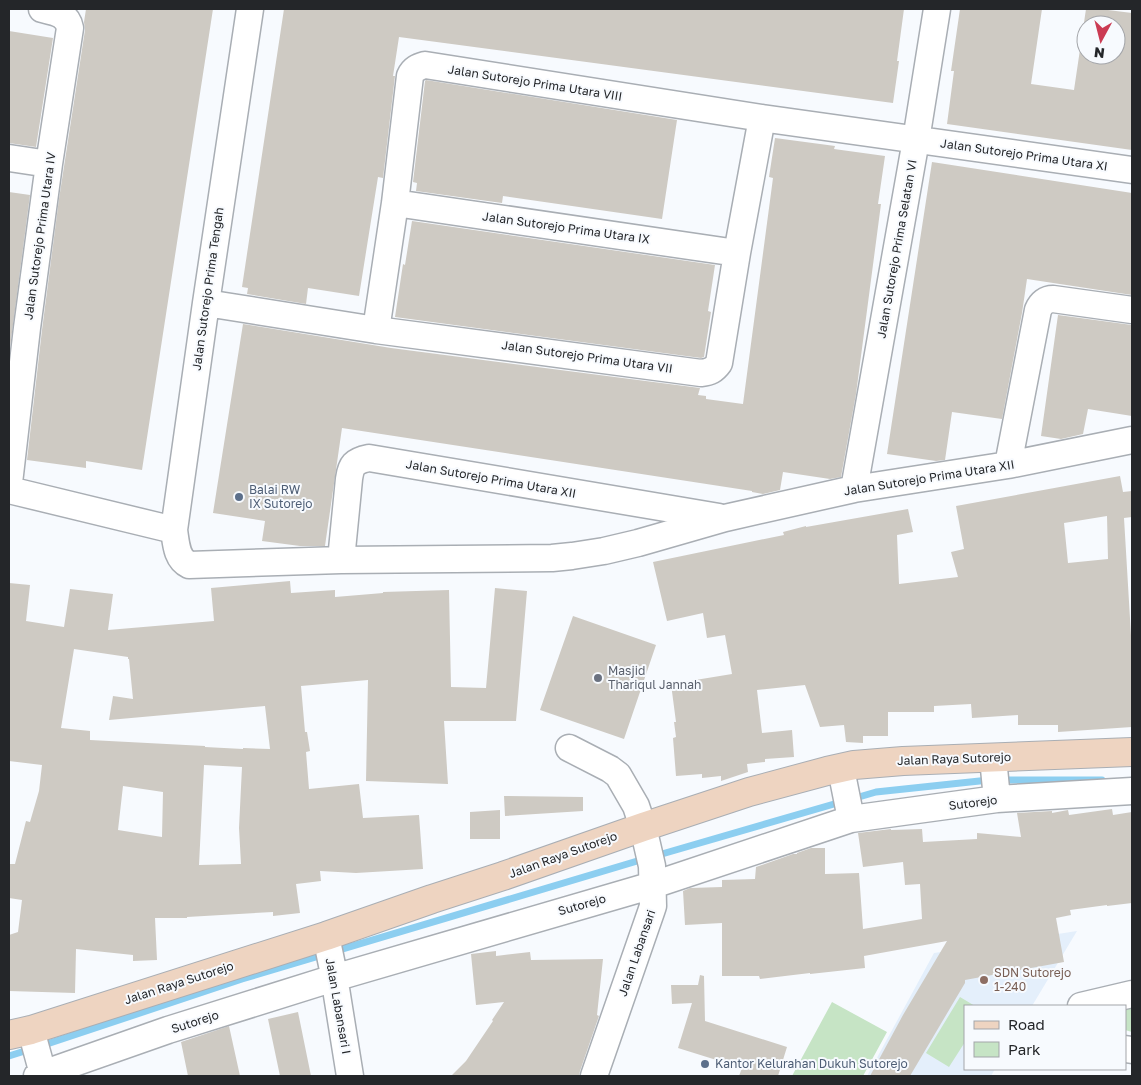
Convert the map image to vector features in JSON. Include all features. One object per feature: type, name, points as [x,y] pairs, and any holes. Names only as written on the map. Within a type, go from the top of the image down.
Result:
[{"type":"main road","name":"Jalan Raya Sutorejo","points":[[24,1035],[330,958],[432,899],[503,876],[649,856],[748,792],[827,772],[842,775],[854,766],[877,763],[995,781],[1132,752]]},
{"type":"street","name":"Jalan Sutorejo Prima Utara IV","points":[[9,482],[18,326],[50,164],[70,28],[69,23],[59,13],[42,9]]},
{"type":"street","name":"Jalan Sutorejo Prima Tengah","points":[[189,565],[179,556],[174,530],[250,9]]},
{"type":"street","name":"Jalan Sutorejo Prima Selatan VI","points":[[854,489],[916,140],[937,9]]},
{"type":"street","name":"Jalan Sutorejo Prima Utara VIII","points":[[376,330],[395,203],[410,76],[416,69],[425,65],[762,118],[916,140]]},
{"type":"street","name":"Jalan Sutorejo Prima Utara VII","points":[[206,303],[376,330],[701,373],[713,370],[719,363],[762,118]]},
{"type":"street","name":"Jalan Sutorejo Prima Utara XI","points":[[916,140],[1132,170]]},
{"type":"street","points":[[9,158],[50,164]]},
{"type":"street","name":"Jalan Sutorejo Prima Utara IX","points":[[395,203],[737,253]]},
{"type":"street","points":[[1008,465],[1038,310],[1041,304],[1053,299],[1132,310]]},
{"type":"street","name":"Jalan Sutorejo Prima Utara XII","points":[[189,565],[341,560],[562,558],[638,543],[725,518],[854,489],[1008,465],[1132,440]]},
{"type":"street","name":"Jalan Sutorejo Prima Utara XII","points":[[341,560],[350,469],[356,462],[369,458],[725,518]]},
{"type":"street","points":[[9,490],[174,530]]},
{"type":"street","points":[[568,748],[610,768],[618,775],[636,806],[649,856]]},
{"type":"street","points":[[842,775],[851,817]]},
{"type":"street","name":"Sutorejo","points":[[40,1072],[168,1030],[330,958],[649,856],[851,817],[995,781],[1132,791]]},
{"type":"street","name":"Jalan Labansari","points":[[594,1076],[652,912],[649,856]]},
{"type":"street","name":"Jalan Labansari I","points":[[330,958],[350,1076]]},
{"type":"street","points":[[1085,1005],[1132,994]]},
{"type":"street","points":[[24,1035],[40,1072]]},
{"type":"shaded area","name":"SDN Sutorejo 1-240","points":[[1077,931],[1033,1005],[964,1005],[964,1070],[994,1070],[991,1076],[867,1076],[934,953]]},
{"type":"green space","points":[[960,997],[973,1005],[964,1005],[964,1044],[949,1067],[926,1053]]},
{"type":"green space","points":[[832,1002],[887,1032],[863,1076],[792,1076]]},
{"type":"green space","points":[[1132,1003],[1132,1032],[1126,1030],[1126,1006]]},
{"type":"building","points":[[86,9],[213,9],[142,470],[86,461],[86,468],[27,460],[59,199],[85,30]]},
{"type":"building","points":[[284,9],[904,9],[893,103],[399,37],[393,76],[395,76],[383,178],[378,177],[359,296],[308,288],[306,304],[247,294],[248,288],[242,287]]},
{"type":"building","points":[[960,9],[1042,9],[1031,84],[1074,90],[1078,65],[1126,65],[1126,15],[1085,15],[1086,9],[1132,13],[1132,150],[947,124],[954,71],[951,71]]},
{"type":"building","points":[[9,31],[53,38],[36,147],[9,143]]},
{"type":"building","points":[[426,80],[677,120],[662,219],[503,196],[502,203],[416,191],[417,183],[413,182]]},
{"type":"building","points":[[775,138],[835,146],[834,149],[885,156],[878,204],[881,204],[856,394],[841,477],[830,479],[783,472],[780,490],[763,494],[342,428],[325,546],[300,546],[262,541],[265,521],[213,513],[243,324],[391,348],[700,388],[698,395],[706,396],[706,399],[743,404],[773,178],[769,177]]},
{"type":"building","points":[[932,162],[1132,193],[1132,295],[1027,279],[1002,419],[952,412],[945,460],[936,461],[887,454]]},
{"type":"building","points":[[9,192],[30,195],[9,355]]},
{"type":"building","points":[[412,221],[715,265],[708,311],[711,312],[704,357],[395,317]]},
{"type":"building","points":[[1058,315],[1132,325],[1132,416],[1088,409],[1083,434],[1061,439],[1041,436]]},
{"type":"building","points":[[1120,476],[1123,492],[1132,491],[1132,517],[1124,518],[1132,652],[1132,727],[1058,732],[1058,725],[1018,725],[1018,715],[972,718],[971,704],[934,706],[934,712],[888,712],[888,736],[863,736],[863,743],[846,742],[844,725],[820,727],[805,685],[757,690],[762,733],[792,730],[794,757],[765,759],[765,762],[747,764],[748,772],[721,781],[721,776],[702,778],[702,774],[676,776],[673,738],[676,737],[674,722],[676,722],[671,684],[732,674],[725,635],[707,638],[703,613],[667,621],[653,562],[784,535],[783,532],[806,526],[908,509],[913,532],[897,535],[899,584],[958,577],[951,552],[964,549],[956,506]],"holes":[[[1107,516],[1108,559],[1068,563],[1064,523]]]},
{"type":"building","points":[[290,581],[291,593],[335,590],[335,597],[383,592],[449,590],[451,687],[486,688],[495,588],[527,591],[516,721],[444,721],[448,784],[366,781],[368,680],[301,686],[305,732],[307,732],[310,751],[306,752],[309,789],[359,784],[363,818],[419,815],[423,869],[356,873],[320,871],[321,881],[296,884],[300,913],[273,916],[273,912],[187,918],[155,918],[157,960],[133,961],[133,955],[76,949],[75,993],[9,991],[9,935],[18,932],[22,900],[9,898],[9,864],[15,864],[26,821],[30,822],[39,791],[42,765],[9,761],[9,583],[30,585],[26,621],[64,627],[70,589],[113,594],[108,630],[214,621],[211,588]],"holes":[[[74,649],[128,657],[129,659],[133,699],[113,696],[109,720],[265,706],[270,749],[90,740],[90,731],[61,728]],[[204,765],[242,767],[239,828],[241,864],[199,865]],[[123,786],[163,792],[162,837],[118,830]]]},
{"type":"building","name":"Masjid Thariqul Jannah","points":[[573,616],[656,645],[624,739],[540,710]]},
{"type":"building","points":[[504,796],[583,797],[583,811],[505,816]]},
{"type":"building","points":[[1112,809],[1113,815],[1132,812],[1132,903],[1070,910],[1071,915],[1056,918],[1064,962],[965,980],[910,1076],[870,1076],[903,1015],[947,941],[864,956],[865,968],[760,979],[759,976],[722,976],[722,923],[685,925],[683,891],[690,888],[722,887],[722,880],[755,879],[756,867],[811,848],[825,848],[825,874],[859,873],[863,929],[922,919],[920,884],[905,885],[903,862],[863,867],[858,833],[891,829],[922,829],[923,842],[977,839],[977,833],[1021,837],[1017,813],[1052,811],[1052,813],[1068,810],[1069,815]]},
{"type":"building","points":[[500,810],[500,839],[470,839],[470,812]]},
{"type":"building","points":[[496,951],[496,956],[530,952],[531,960],[603,959],[597,1015],[599,1016],[579,1076],[451,1076],[466,1061],[504,1002],[476,1005],[471,954]]},
{"type":"building","points":[[700,975],[704,976],[705,1021],[787,1047],[778,1076],[739,1076],[742,1068],[678,1048],[692,1003],[672,1004],[671,985],[698,985]]},
{"type":"building","points":[[298,1012],[311,1076],[280,1076],[268,1019]]},
{"type":"building","points":[[229,1026],[240,1076],[188,1076],[181,1042]]},
{"type":"waterway","points":[[852,799],[876,792],[989,780]]},
{"type":"waterway","points":[[1000,780],[1102,780]]},
{"type":"waterway","points":[[655,856],[841,802]]},
{"type":"waterway","points":[[41,1046],[242,979],[644,859]]},
{"type":"waterway","points":[[9,1056],[31,1049]]},
{"type":"place","name":"Balai RW IX Sutorejo","points":[[239,497]]},
{"type":"place","name":"Masjid Thariqul Jannah","points":[[598,678]]},
{"type":"place","name":"SDN Sutorejo 1-240","points":[[984,980]]},
{"type":"place","name":"Kantor Kelurahan Dukuh Sutorejo","points":[[705,1064]]}]
